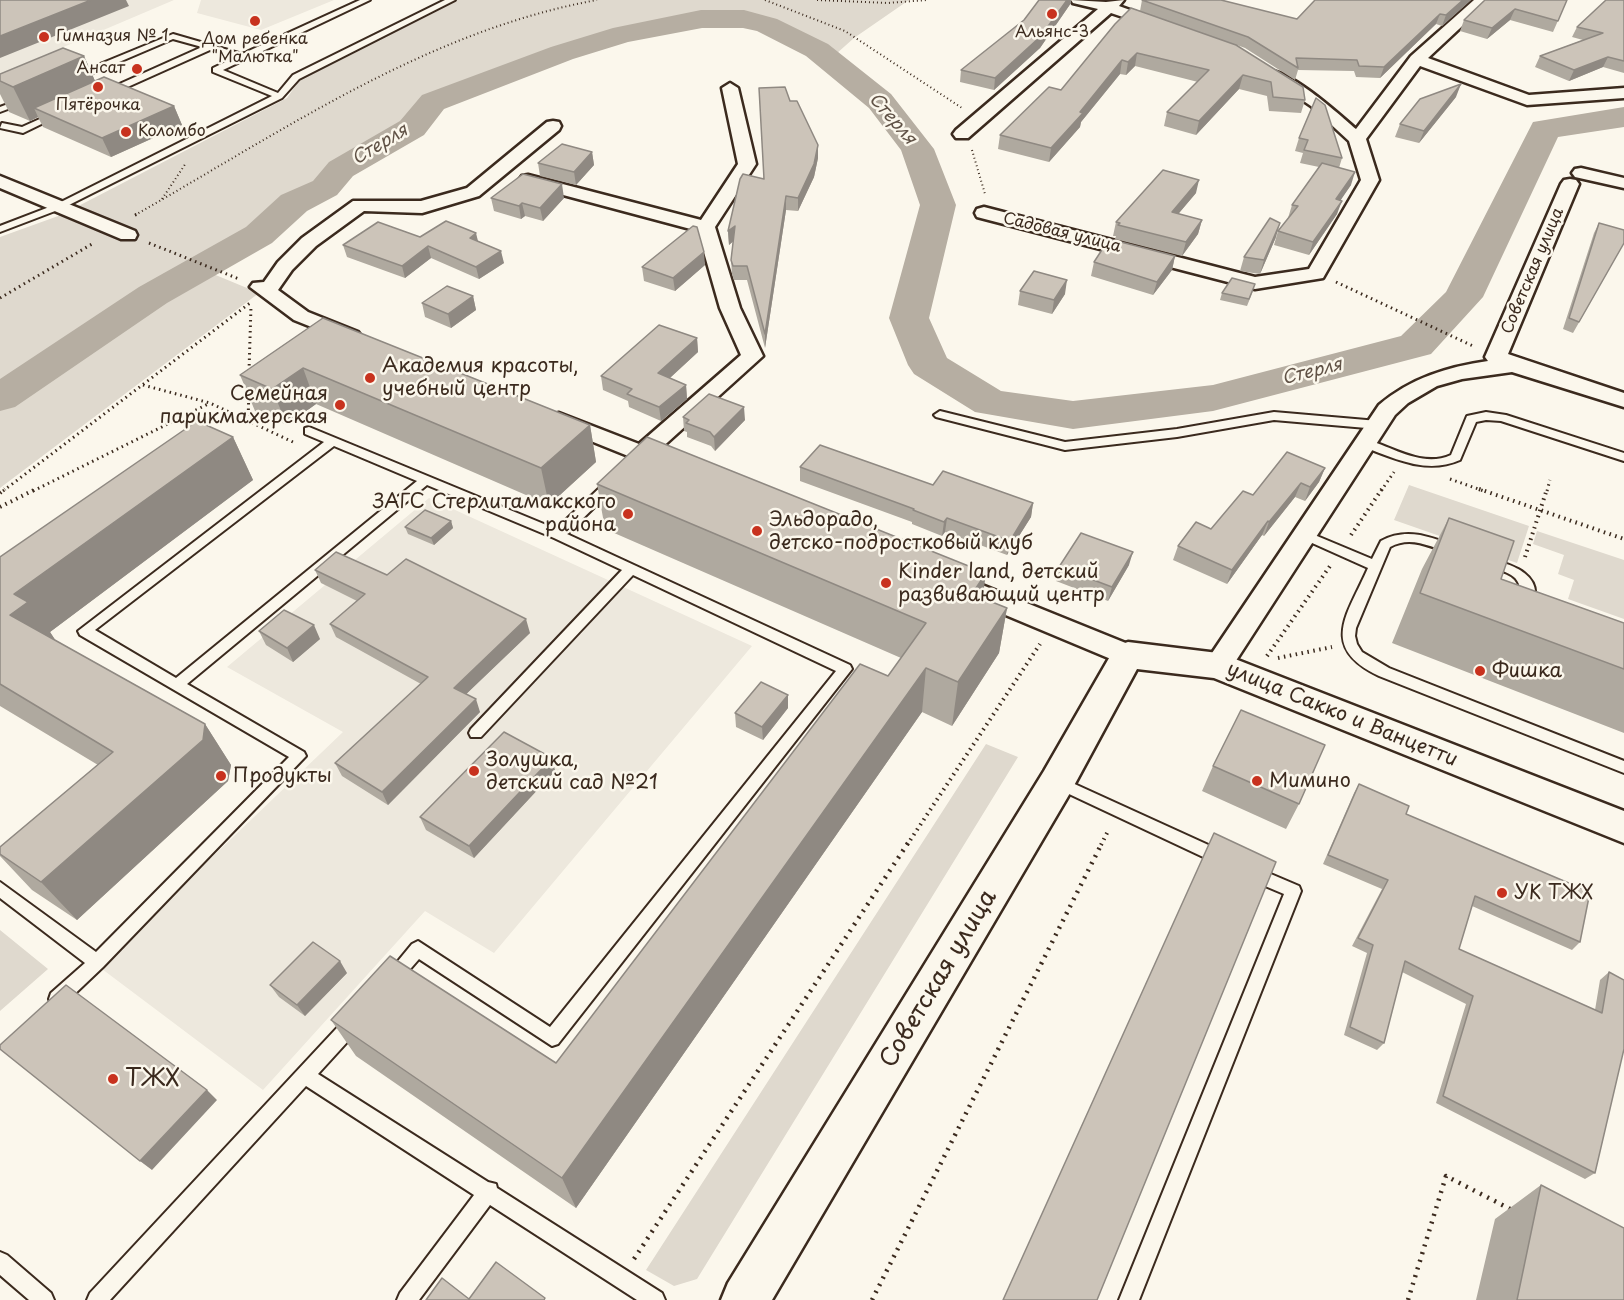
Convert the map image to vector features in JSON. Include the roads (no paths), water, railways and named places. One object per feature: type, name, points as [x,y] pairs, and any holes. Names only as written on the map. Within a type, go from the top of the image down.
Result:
[{"type":"street","points":[[1078,0],[1113,4],[1174,30]]},
{"type":"street","points":[[1259,65],[1317,103],[1357,139],[1418,59],[1483,0]]},
{"type":"street","points":[[962,134],[1113,4]]},
{"type":"street","points":[[1418,59],[1527,100],[1624,93]]},
{"type":"street","points":[[631,464],[752,356],[730,308],[706,227],[747,164],[730,88]]},
{"type":"street","points":[[367,342],[301,315],[264,288],[309,242],[360,205],[422,207],[473,192],[553,126]]},
{"type":"street","name":"Садовая улица","points":[[984,213],[1255,283],[1316,274],[1370,180],[1357,139]]},
{"type":"street","points":[[497,172],[706,227]]},
{"type":"street","name":"Советская улица","points":[[1498,358],[1576,178],[1624,183]]},
{"type":"street","points":[[0,181],[119,231]]},
{"type":"street","points":[[1218,666],[1371,434],[1398,399],[1430,380],[1467,370],[1498,358],[1624,400]]},
{"type":"street","points":[[543,414],[631,464],[686,472]]},
{"type":"street","name":"улица Сакко и Ванцетти","points":[[927,571],[1128,655],[1218,666],[1624,827]]},
{"type":"street","name":"Советская улица","points":[[745,1300],[1057,782],[1128,655]]},
{"type":"lane","points":[[279,96],[216,70],[366,0]]},
{"type":"lane","points":[[0,228],[60,206],[279,96],[296,77],[451,0]]},
{"type":"lane","points":[[65,82],[173,36],[243,57]]},
{"type":"lane","points":[[100,96],[209,47]]},
{"type":"lane","points":[[0,110],[32,96]]},
{"type":"lane","points":[[1,126],[23,130],[67,110]]},
{"type":"lane","points":[[940,415],[1065,446],[1177,433],[1274,416],[1371,434],[1426,463],[1435,464],[1456,457],[1471,419],[1486,416],[1502,418],[1624,457]]},
{"type":"lane","points":[[309,431],[558,535],[845,669],[552,1038],[418,949],[381,991]]},
{"type":"lane","points":[[49,1007],[97,962],[299,756],[85,632],[332,441]]},
{"type":"lane","points":[[558,535],[631,464]]},
{"type":"lane","points":[[177,685],[426,480]]},
{"type":"lane","points":[[1305,535],[1376,566]]},
{"type":"lane","points":[[1537,616],[1528,608],[1526,602],[1528,585],[1519,575],[1422,539],[1400,537],[1385,544],[1349,628],[1349,644],[1354,653],[1369,666],[1624,767]]},
{"type":"lane","points":[[476,733],[631,569]]},
{"type":"lane","points":[[1057,782],[1293,891],[1130,1300]]},
{"type":"lane","points":[[0,889],[97,962]]},
{"type":"lane","points":[[98,1300],[366,1008]]},
{"type":"lane","points":[[306,1076],[489,1191],[655,1300]]},
{"type":"lane","points":[[407,1300],[489,1191]]},
{"type":"lane","points":[[0,1262],[44,1300]]},
{"type":"waterway","name":"Стерля","points":[[0,398],[153,295],[259,235],[294,203],[325,188],[341,169],[412,128],[433,102],[562,53],[623,34],[701,19],[744,19],[767,25],[817,50],[880,101],[917,149],[938,205],[909,318],[929,365],[990,403],[1073,415],[1213,398],[1416,345],[1463,297],[1545,129],[1624,117]]},
{"type":"place","name":"Альянс-3","points":[[1052,14]]},
{"type":"place","name":"Дом ребенка \"Малютка\"","points":[[255,21]]},
{"type":"place","name":"Гимназия № 1","points":[[44,37]]},
{"type":"place","name":"Ансат","points":[[137,69]]},
{"type":"place","name":"Пятёрочка","points":[[98,87]]},
{"type":"place","name":"Коломбо","points":[[126,132]]},
{"type":"place","name":"Академия красоты, учебный центр","points":[[370,378]]},
{"type":"place","name":"Семейная парикмахерская","points":[[340,405]]},
{"type":"place","name":"ЗАГС Стерлитамакского района","points":[[628,514]]},
{"type":"place","name":"Эльдорадо, детско-подростковый клуб","points":[[757,531]]},
{"type":"place","name":"Kinder land, детский развивающий центр","points":[[886,583]]},
{"type":"place","name":"Фишка","points":[[1480,671]]},
{"type":"place","name":"Золушка, детский сад №21","points":[[474,771]]},
{"type":"place","name":"Продукты","points":[[221,776]]},
{"type":"place","name":"Мимино","points":[[1257,781]]},
{"type":"place","name":"УК ТЖХ","points":[[1502,893]]},
{"type":"place","name":"ТЖХ","points":[[113,1079]]}]
